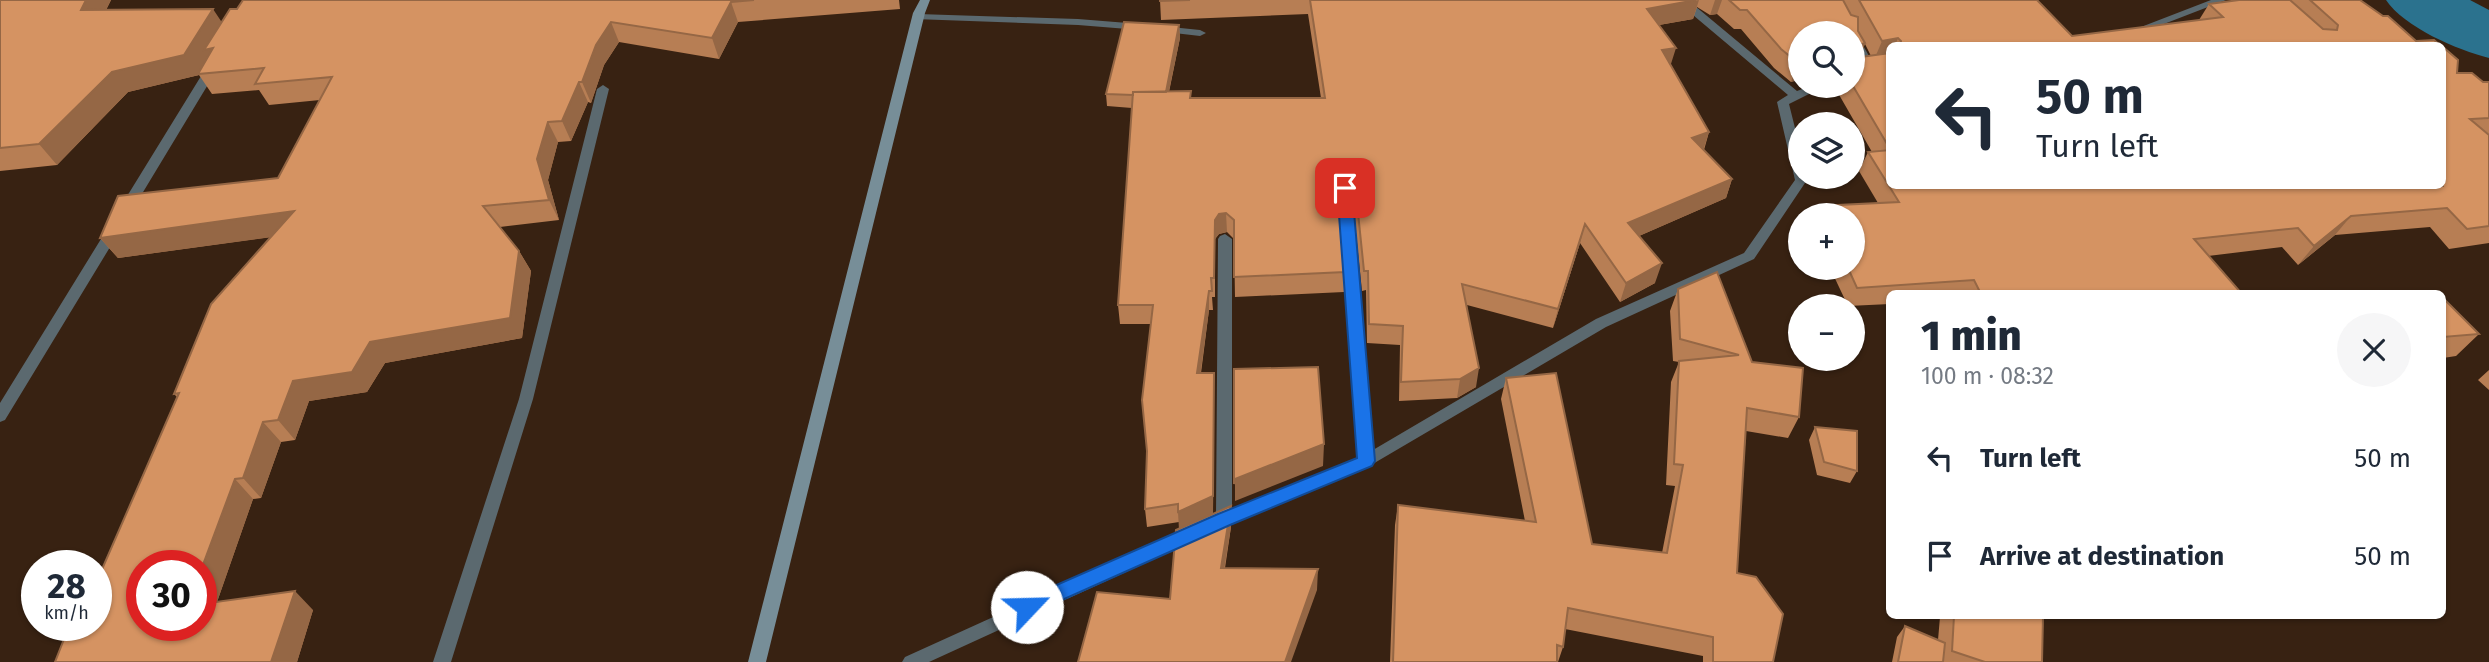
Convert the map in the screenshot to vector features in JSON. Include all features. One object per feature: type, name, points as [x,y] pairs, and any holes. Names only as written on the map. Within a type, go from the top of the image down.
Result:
[{"type":"main road","points":[[757,662],[918,17],[925,0]]},
{"type":"street","points":[[1671,0],[1691,8],[1788,89]]},
{"type":"street","points":[[2124,36],[2221,0]]},
{"type":"street","points":[[918,17],[1078,22],[1200,33]]},
{"type":"street","points":[[1865,53],[1874,66],[1865,68]]},
{"type":"street","points":[[0,416],[217,60]]},
{"type":"street","points":[[442,662],[526,399],[603,89]]},
{"type":"street","points":[[911,662],[1224,520],[1366,461],[1601,323],[1749,256],[1801,180],[1783,102],[1792,98]]},
{"type":"street","points":[[1345,188],[1366,461]]},
{"type":"street","points":[[1224,520],[1225,239]]},
{"type":"building","points":[[0,0],[86,0],[81,10],[213,9],[184,55],[112,72],[39,144],[0,148]]},
{"type":"building","points":[[243,0],[754,0],[731,2],[712,38],[611,22],[596,45],[582,82],[579,82],[562,121],[548,122],[537,159],[549,200],[483,206],[519,251],[510,318],[370,342],[352,372],[293,381],[278,420],[263,422],[243,478],[235,479],[208,550],[126,550],[126,641],[217,641],[217,602],[295,591],[271,662],[55,662],[63,641],[112,641],[110,550],[179,393],[174,394],[211,304],[294,211],[100,238],[118,196],[278,178],[332,77],[255,84],[264,68],[198,74],[213,48],[204,50],[230,9],[237,9]]},
{"type":"building","points":[[1310,0],[1696,0],[1647,9],[1676,48],[1662,50],[1709,132],[1692,138],[1732,179],[1628,223],[1662,263],[1626,283],[1585,224],[1558,309],[1462,284],[1479,368],[1460,379],[1401,382],[1403,326],[1369,324],[1368,271],[1364,271],[1353,164],[1342,163],[1338,169],[1345,272],[1234,277],[1234,220],[1226,213],[1219,214],[1215,220],[1214,278],[1211,278],[1212,291],[1209,291],[1197,373],[1214,373],[1213,496],[1178,512],[1178,504],[1145,509],[1147,451],[1142,400],[1153,305],[1118,305],[1133,92],[1191,91],[1190,98],[1325,98]]},
{"type":"building","points":[[1729,0],[1843,0],[1851,15],[1858,17],[1858,21],[1788,21],[1788,55],[1747,10],[1740,10]]},
{"type":"building","points":[[1859,0],[2037,0],[2072,36],[2223,17],[2209,4],[2239,0],[2290,0],[2323,29],[2337,30],[2338,25],[2310,0],[2360,0],[2383,16],[2388,16],[2416,41],[2436,42],[1901,42],[1898,38],[1882,41]]},
{"type":"building","points":[[1124,22],[1179,25],[1166,92],[1106,94]]},
{"type":"building","points":[[2446,50],[2458,60],[2457,73],[2472,73],[2483,82],[2489,82],[2489,118],[2470,119],[2489,135],[2489,226],[2467,229],[2447,208],[2351,216],[2314,246],[2298,228],[2194,239],[2239,290],[1979,290],[1974,280],[1857,288],[1853,280],[1865,280],[1865,204],[1899,202],[1891,189],[2446,189]]},
{"type":"building","points":[[1886,54],[1886,142],[1860,98],[1865,98],[1865,56]]},
{"type":"building","points":[[1886,150],[1886,181],[1868,152]]},
{"type":"building","points":[[1717,272],[1752,362],[1788,366],[1788,371],[1803,371],[1799,417],[1747,408],[1737,573],[1756,577],[1783,614],[1773,662],[1713,662],[1713,637],[1568,608],[1563,647],[1557,645],[1557,662],[1393,662],[1398,505],[1536,522],[1506,378],[1556,373],[1592,544],[1667,553],[1683,465],[1674,464],[1679,361],[1739,355],[1680,339],[1678,289]]},
{"type":"building","points":[[2446,301],[2479,334],[2446,337]]},
{"type":"building","points":[[1318,367],[1324,444],[1235,479],[1234,484],[1234,369]]},
{"type":"building","points":[[1815,427],[1857,431],[1857,471],[1824,462]]},
{"type":"building","points":[[1231,506],[1221,568],[1318,569],[1285,662],[1078,662],[1097,592],[1170,599],[1176,530]]},
{"type":"building","points":[[1954,619],[2043,619],[2042,662],[1985,662],[1952,651]]},
{"type":"building","points":[[1905,626],[1945,643],[1943,662],[1898,662]]},
{"type":"waterway","points":[[2419,0],[2489,37]]},
{"type":"route","points":[[1027,607],[1366,461],[1345,188]]}]
